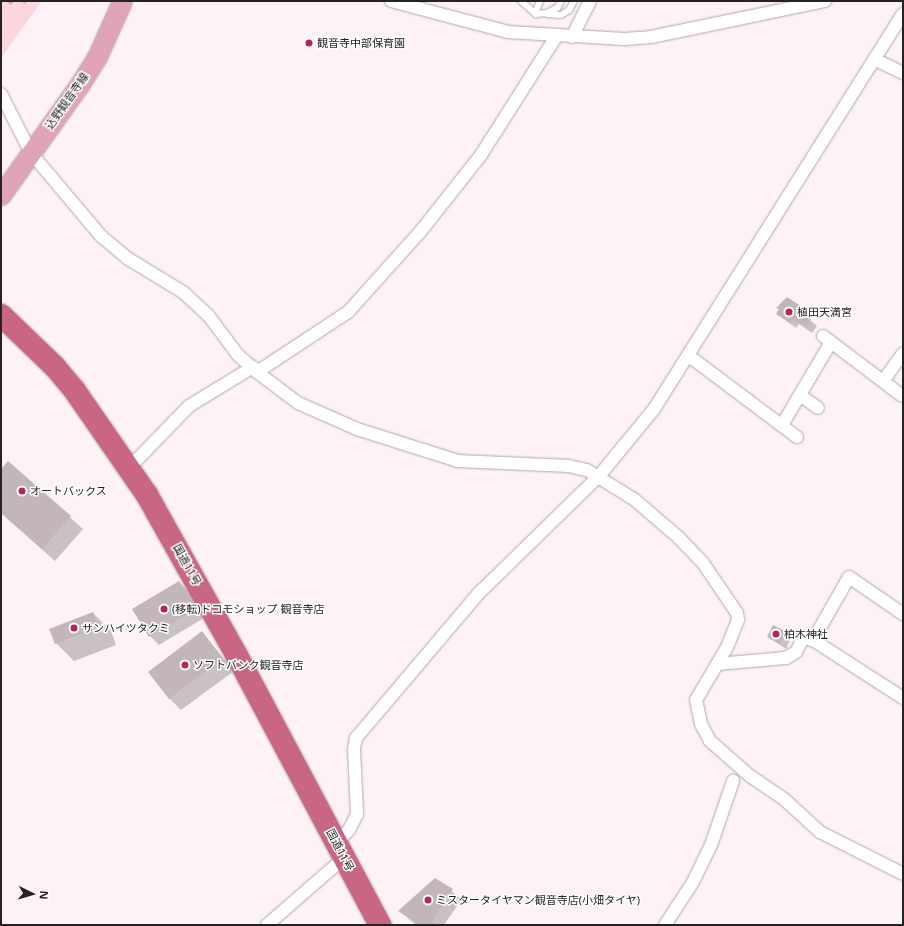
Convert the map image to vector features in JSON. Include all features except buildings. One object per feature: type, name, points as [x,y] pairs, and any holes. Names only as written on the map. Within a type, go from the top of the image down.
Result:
[{"type":"highway","name":"国道11号","points":[[1,315],[75,391],[129,468],[165,526],[226,636],[380,925]]},
{"type":"main road","name":"込野観音寺線","points":[[1,195],[85,77],[110,29],[122,1]]},
{"type":"street","points":[[391,1],[508,32],[572,38],[624,39],[650,37],[825,1]]},
{"type":"street","points":[[572,38],[590,1]]},
{"type":"street","points":[[267,925],[340,850],[357,814],[354,749],[356,738],[480,592],[599,476],[654,409],[689,356],[903,14]]},
{"type":"street","points":[[129,468],[189,406],[255,370],[348,312],[420,232],[481,155],[556,37]]},
{"type":"street","points":[[874,59],[903,73]]},
{"type":"street","points":[[1,94],[31,153],[113,248],[183,292],[208,315],[238,355],[298,403],[351,426],[458,461],[569,466],[599,476],[635,500],[678,537],[703,563],[734,605],[738,620],[717,664],[696,700],[701,724],[710,741],[750,776],[784,799],[820,832],[903,874]]},
{"type":"street","points":[[782,425],[800,395],[827,339],[901,395]]},
{"type":"street","points":[[883,381],[903,353]]},
{"type":"street","points":[[689,356],[782,425],[797,438]]},
{"type":"street","points":[[800,395],[818,408]]},
{"type":"street","points":[[813,640],[849,577],[903,614]]},
{"type":"street","points":[[717,664],[754,662],[786,658],[796,652],[803,638],[813,640],[903,698]]},
{"type":"street","points":[[664,925],[693,882],[711,845],[733,781]]},
{"type":"lane","points":[[521,1],[536,13],[561,15],[569,10],[574,1]]},
{"type":"lane","points":[[536,13],[540,1]]},
{"type":"lane","points":[[536,13],[547,13],[557,8],[561,1]]},
{"type":"shaded area","points":[[1,1],[42,1],[1,58]]},
{"type":"place","name":"観音寺中部保育園","points":[[309,43]]},
{"type":"place","name":"植田天満宮","points":[[789,312]]},
{"type":"place","name":"オートバックス","points":[[22,491]]},
{"type":"place","name":"(移転)ドコモショップ 観音寺店","points":[[164,609]]},
{"type":"place","name":"サンハイツタクミ","points":[[74,628]]},
{"type":"place","name":"柏木神社","points":[[776,634]]},
{"type":"place","name":"ソフトバンク観音寺店","points":[[185,665]]},
{"type":"place","name":"ミスタータイヤマン観音寺店(小畑タイヤ)","points":[[428,900]]}]
